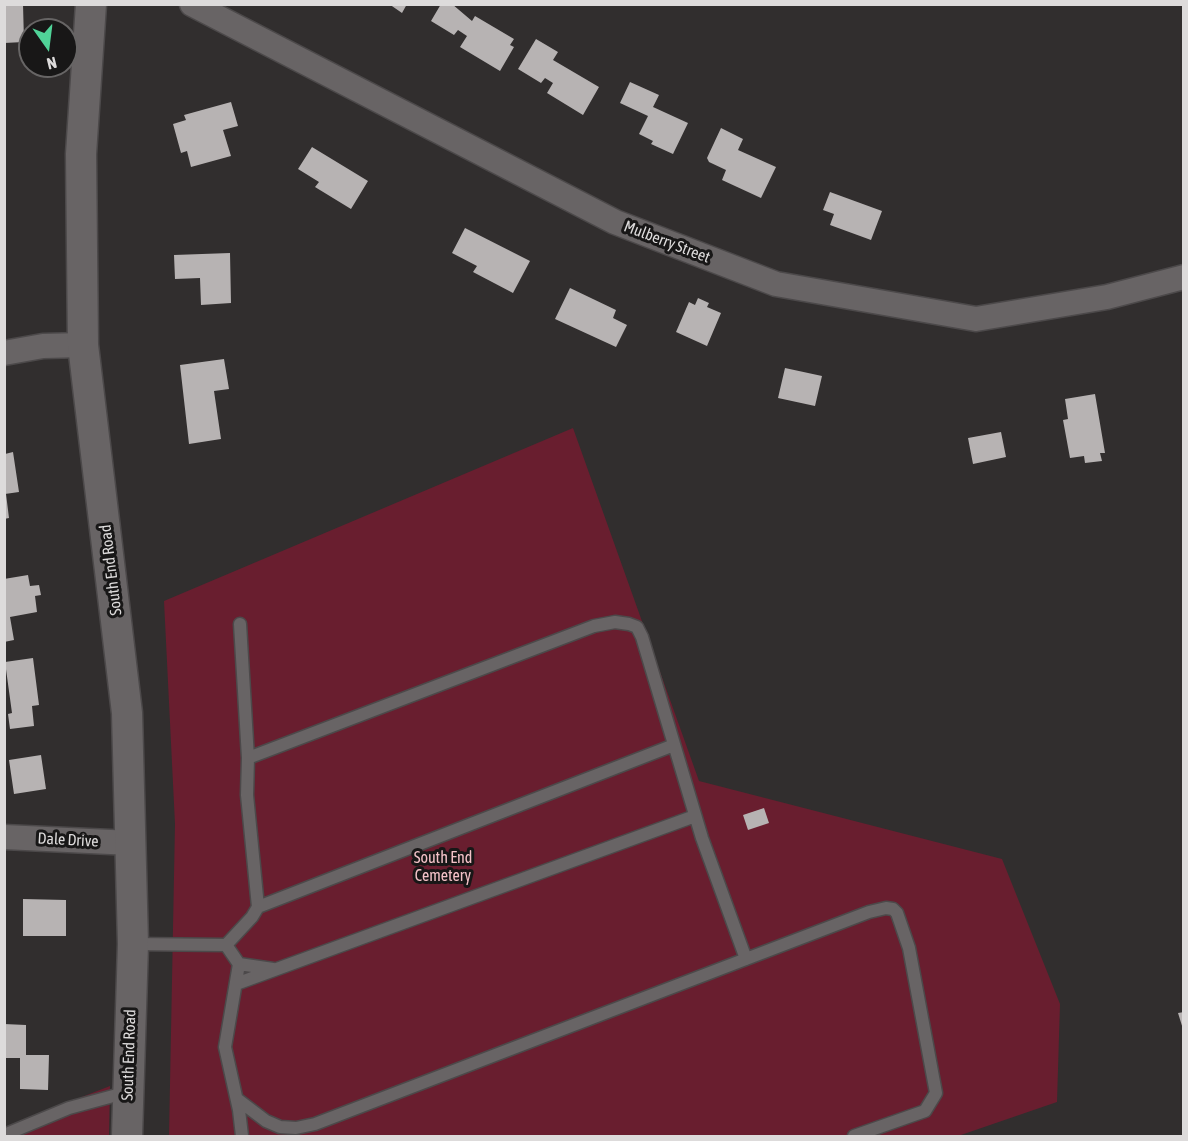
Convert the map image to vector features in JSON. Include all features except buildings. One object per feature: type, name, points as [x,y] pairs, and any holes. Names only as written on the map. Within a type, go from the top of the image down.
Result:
[{"type":"street","name":"South End Road","points":[[91,4],[81,154],[82,345],[127,713],[133,944],[127,1137]]},
{"type":"street","name":"Mulberry Street","points":[[192,4],[615,222],[776,284],[976,320],[1107,297],[1184,278]]},
{"type":"street","points":[[4,353],[43,346],[82,345]]},
{"type":"street","name":"Dale Drive","points":[[4,837],[132,843]]},
{"type":"lane","points":[[248,758],[594,626],[615,622],[629,624],[639,629],[695,816],[746,959]]},
{"type":"lane","points":[[133,944],[226,945],[252,918],[258,907],[247,795],[248,758],[240,624]]},
{"type":"lane","points":[[258,907],[674,745]]},
{"type":"lane","points":[[236,984],[695,816]]},
{"type":"lane","points":[[275,1137],[315,1124],[869,912],[885,908],[893,909],[897,913],[909,948],[936,1093],[925,1111],[854,1137]]},
{"type":"lane","points":[[226,945],[239,964],[225,1047],[237,1099],[242,1137]]},
{"type":"lane","points":[[239,964],[277,969]]},
{"type":"lane","points":[[4,1135],[69,1108],[128,1092]]},
{"type":"lane","points":[[237,1099],[266,1121],[280,1127],[297,1128]]},
{"type":"green space","name":"South End Cemetery","points":[[573,428],[699,781],[1002,859],[1060,1004],[1057,1102],[958,1136],[169,1136],[175,824],[164,601]]},
{"type":"green space","points":[[110,1086],[109,1136],[5,1136],[5,1127]]}]
